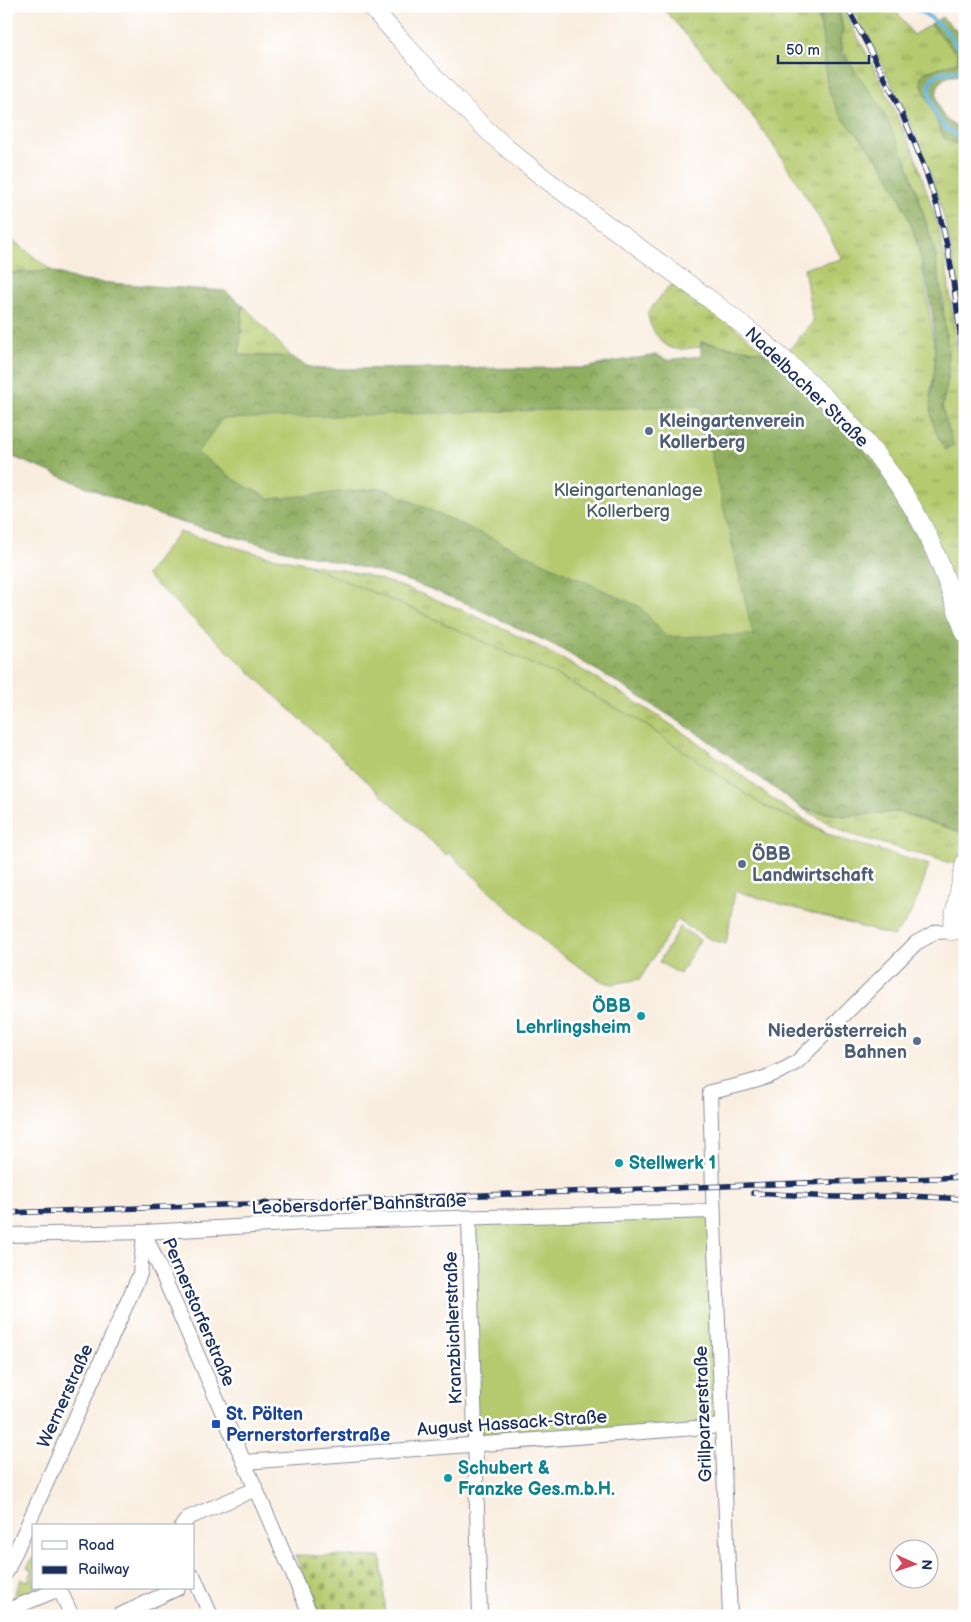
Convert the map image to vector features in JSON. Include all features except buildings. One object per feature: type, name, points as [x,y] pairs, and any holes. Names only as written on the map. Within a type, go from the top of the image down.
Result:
[{"type":"street","name":"Nadelbacher Straße","points":[[370,6],[456,98],[504,145],[674,272],[766,344],[828,402],[870,448],[896,482],[925,530],[945,577],[965,633]]},
{"type":"street","points":[[958,930],[965,862]]},
{"type":"street","name":"Grillparzerstraße","points":[[730,1616],[713,1211],[710,1092],[783,1072],[797,1062],[916,944],[936,932],[958,930]]},
{"type":"street","name":"Leobersdorfer Bahnstraße","points":[[6,1235],[144,1232],[341,1221],[713,1211]]},
{"type":"street","name":"Kranzbichlerstraße","points":[[469,1219],[480,1616]]},
{"type":"street","name":"Pernerstorferstraße","points":[[144,1232],[224,1420],[245,1462],[311,1616]]},
{"type":"street","name":"Wernerstraße","points":[[6,1573],[12,1542],[32,1524],[140,1274],[144,1232]]},
{"type":"street","name":"August Hassack-Straße","points":[[245,1462],[475,1443],[722,1426]]},
{"type":"street","points":[[184,1524],[188,1518],[256,1489]]},
{"type":"street","points":[[195,1581],[211,1616]]},
{"type":"street","points":[[6,1611],[54,1590]]},
{"type":"street","points":[[60,1590],[72,1616]]},
{"type":"street","points":[[118,1616],[174,1590]]},
{"type":"green space","points":[[661,6],[815,6],[824,40],[824,65],[875,155],[897,189],[911,223],[921,257],[935,350],[935,370],[930,395],[945,421],[942,407],[948,379],[943,300],[934,248],[907,162],[842,48],[842,22],[837,6],[841,6],[879,77],[915,155],[940,232],[947,272],[965,408],[965,616],[785,354],[813,322],[804,268],[842,259],[817,215],[763,130],[724,79]]},
{"type":"green space","points":[[816,6],[837,6],[843,29],[840,41],[842,53],[879,104],[907,162],[934,248],[948,349],[948,379],[942,407],[953,445],[945,450],[937,434],[931,410],[935,367],[934,328],[923,267],[916,242],[908,216],[890,179],[875,155],[848,125],[835,105],[827,81],[822,31]]},
{"type":"green space","points":[[850,6],[893,6],[913,35],[931,24],[958,55],[958,63],[925,72],[944,138],[965,147],[965,344],[950,243],[934,183],[902,105]]},
{"type":"green space","points":[[942,17],[965,38],[965,74],[945,78],[938,86],[937,97],[942,114],[954,126],[965,132],[965,147],[944,138],[922,86],[921,77],[925,72],[958,62],[958,55],[931,24]]},
{"type":"green space","points":[[6,235],[52,271],[6,273]]},
{"type":"green space","points":[[52,271],[82,281],[225,291],[243,305],[239,355],[292,357],[307,366],[320,369],[585,368],[657,355],[667,360],[701,356],[701,342],[768,353],[842,424],[900,497],[928,554],[965,650],[964,833],[898,812],[844,816],[803,809],[702,736],[615,681],[554,645],[465,603],[415,583],[373,570],[268,546],[176,521],[136,507],[6,454],[6,273]],"holes":[[[700,406],[666,637],[640,607],[383,488],[270,499],[237,481],[197,453]]]},
{"type":"green space","points":[[679,285],[768,353],[701,342],[701,347],[682,349],[671,348],[666,345],[656,335],[650,323],[648,312],[668,287]]},
{"type":"green space","points":[[243,305],[292,357],[239,355]]},
{"type":"green space","name":"Kleingartenanlage Kollerberg","points":[[700,406],[753,635],[666,637],[640,607],[383,488],[270,499],[237,481],[197,453],[222,419]]},
{"type":"green space","points":[[179,532],[267,556],[299,562],[406,606],[560,677],[641,722],[762,805],[834,837],[929,865],[911,912],[893,936],[735,891],[726,944],[710,939],[677,920],[640,979],[612,984],[601,981],[550,947],[449,853],[446,855],[146,575]]},
{"type":"green space","points":[[299,562],[373,577],[416,592],[459,609],[542,648],[621,693],[660,718],[709,751],[783,806],[834,837],[762,805],[641,722],[560,677],[406,606]]},
{"type":"green space","points":[[803,809],[844,816],[898,812],[964,833],[958,865],[846,833]]},
{"type":"green space","points":[[680,927],[700,940],[680,974],[659,962]]},
{"type":"green space","points":[[713,1211],[722,1426],[475,1443],[469,1219]]},
{"type":"green space","points":[[295,1555],[381,1557],[386,1616],[321,1616]]},
{"type":"green space","points":[[32,1559],[32,1570],[27,1567]]},
{"type":"green space","points":[[32,1570],[32,1590],[43,1590],[19,1601],[12,1599],[21,1579],[28,1581]]},
{"type":"waterway","points":[[910,6],[936,21],[949,34],[957,46],[965,52]]},
{"type":"waterway","points":[[965,71],[950,71],[935,76],[931,82],[930,89],[932,105],[944,127],[965,140]]},
{"type":"railway","points":[[846,6],[876,60],[903,116],[936,203],[951,268],[965,375]]},
{"type":"railway","points":[[6,1213],[965,1177]]},
{"type":"railway","points":[[753,1193],[835,1197],[910,1196],[965,1199]]},
{"type":"place","name":"Kleingartenverein Kollerberg","points":[[649,431]]},
{"type":"place","name":"ÖBB Landwirtschaft","points":[[742,864]]},
{"type":"place","name":"ÖBB Lehrlingsheim","points":[[641,1016]]},
{"type":"place","name":"Niederösterreich Bahnen","points":[[917,1041]]},
{"type":"place","name":"Stellwerk 1","points":[[619,1163]]},
{"type":"place","name":"St. Pölten Pernerstorferstraße","points":[[216,1424]]},
{"type":"place","name":"Schubert & Franzke Ges.m.b.H.","points":[[448,1478]]}]
